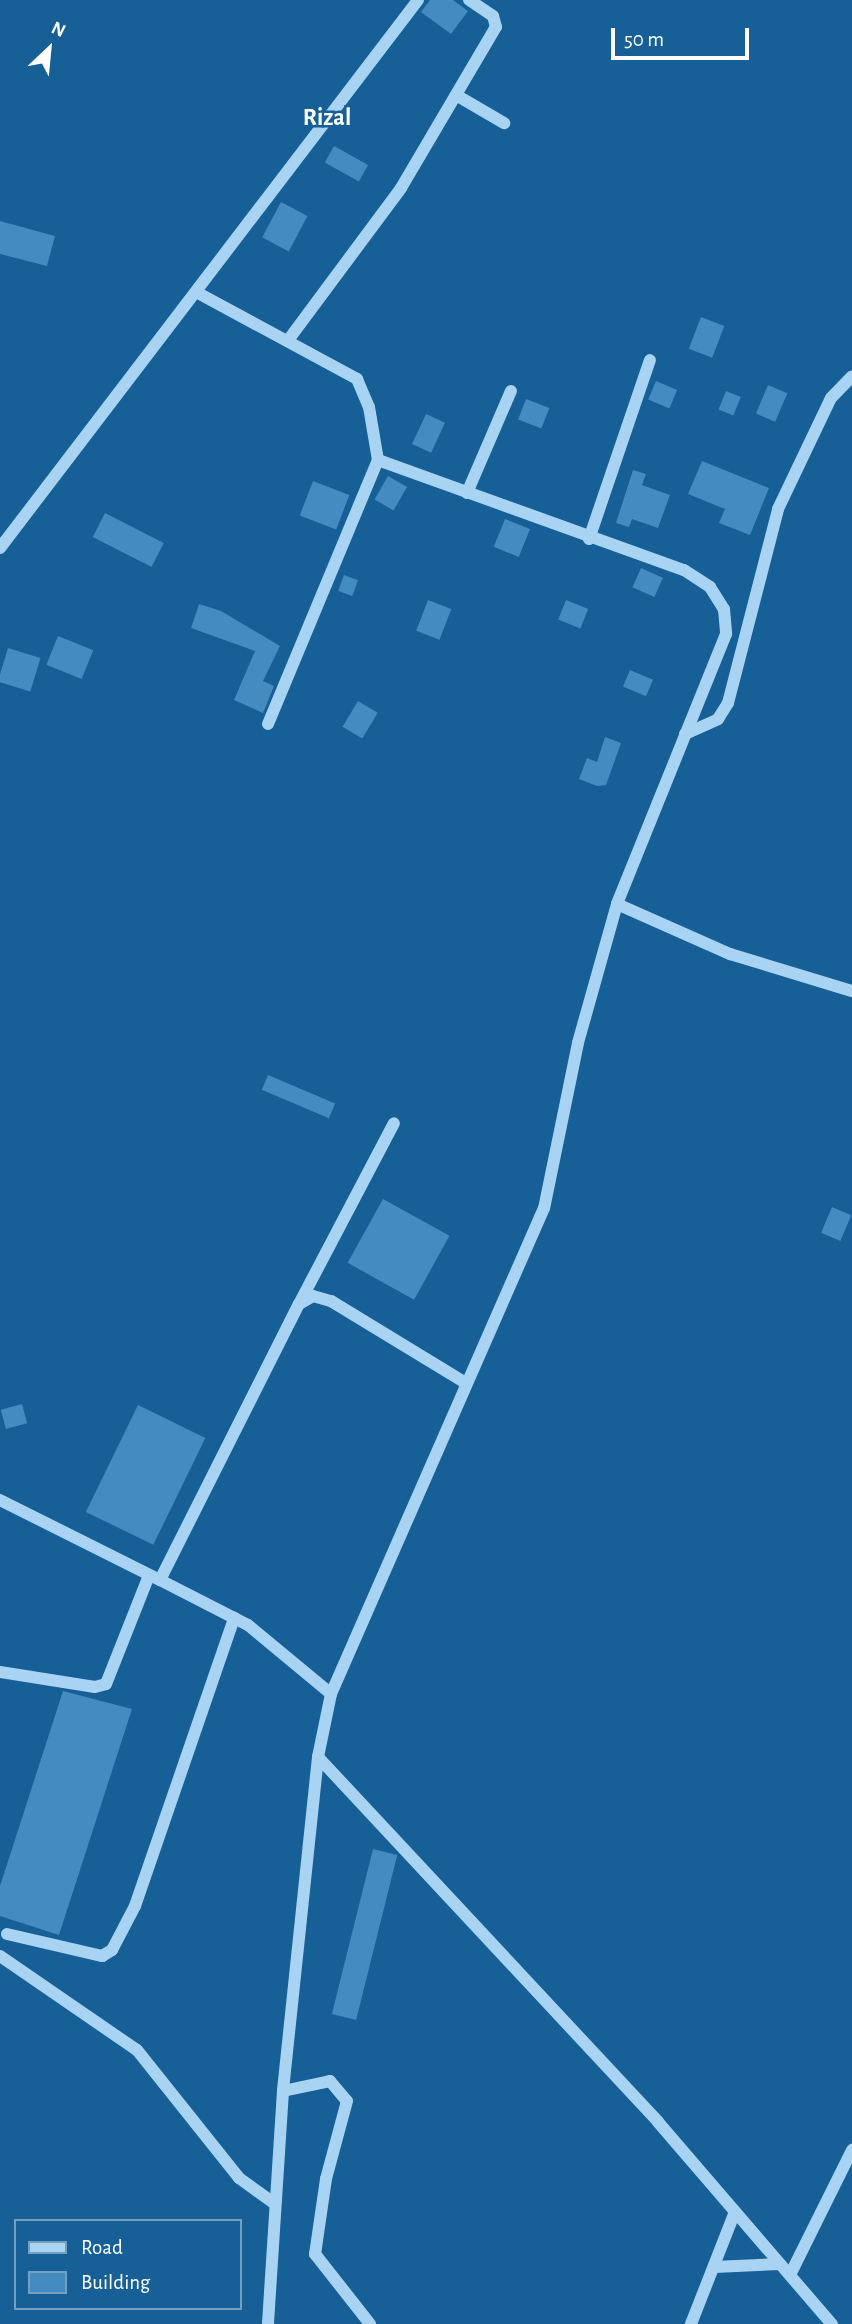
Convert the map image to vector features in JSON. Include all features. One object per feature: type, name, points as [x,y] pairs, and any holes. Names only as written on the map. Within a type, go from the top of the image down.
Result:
[{"type":"street","points":[[0,548],[198,293],[418,0]]},
{"type":"street","points":[[289,339],[401,188],[496,27],[493,16],[469,0]]},
{"type":"street","points":[[456,95],[504,123]]},
{"type":"street","points":[[198,293],[289,339],[357,379],[369,407],[377,460],[268,724]]},
{"type":"street","points":[[589,539],[650,360]]},
{"type":"street","points":[[685,733],[718,719],[728,703],[778,509],[831,398],[852,376]]},
{"type":"street","points":[[467,493],[511,391]]},
{"type":"street","points":[[268,2324],[283,2091],[318,1757],[331,1694],[464,1382],[544,1208],[578,1044],[617,904],[726,634],[724,609],[710,587],[684,570],[589,539],[377,460]]},
{"type":"street","points":[[617,904],[730,954],[852,990]]},
{"type":"street","points":[[0,1672],[95,1687],[106,1684],[154,1579],[394,1123]]},
{"type":"street","points":[[299,1304],[313,1296],[331,1301],[464,1382]]},
{"type":"street","points":[[0,1500],[234,1618],[331,1694]]},
{"type":"street","points":[[7,1934],[102,1956],[112,1950],[135,1906],[234,1618]]},
{"type":"street","points":[[318,1757],[735,2212],[832,2324]]},
{"type":"street","points":[[0,1956],[137,2050],[239,2178],[275,2204]]},
{"type":"street","points":[[283,2091],[330,2081],[347,2101],[326,2179],[315,2255],[370,2324]]},
{"type":"street","points":[[790,2275],[852,2150]]},
{"type":"street","points":[[691,2324],[735,2212]]},
{"type":"street","points":[[713,2267],[780,2264]]},
{"type":"building","points":[[430,0],[453,0],[468,11],[451,34],[421,12]]},
{"type":"building","points":[[334,146],[368,165],[359,182],[325,163]]},
{"type":"building","points":[[281,202],[307,216],[289,251],[262,237]]},
{"type":"building","points":[[0,221],[55,236],[47,266],[0,254]]},
{"type":"building","points":[[701,317],[724,326],[712,358],[689,349]]},
{"type":"building","points":[[656,381],[677,390],[669,408],[648,399]]},
{"type":"building","points":[[768,385],[787,393],[775,422],[756,414]]},
{"type":"building","points":[[726,391],[741,397],[733,416],[719,410]]},
{"type":"building","points":[[526,399],[549,408],[541,428],[518,420]]},
{"type":"building","points":[[426,414],[445,423],[431,453],[412,444]]},
{"type":"building","points":[[702,461],[769,488],[750,535],[719,523],[725,509],[688,494]]},
{"type":"building","points":[[633,470],[646,474],[642,485],[670,495],[658,528],[632,519],[629,527],[616,523]]},
{"type":"building","points":[[388,476],[407,487],[394,510],[374,499]]},
{"type":"building","points":[[313,481],[349,495],[336,530],[300,516]]},
{"type":"building","points":[[105,513],[164,543],[152,567],[93,537]]},
{"type":"building","points":[[505,519],[530,529],[519,557],[494,547]]},
{"type":"building","points":[[641,568],[663,578],[654,597],[632,587]]},
{"type":"building","points":[[344,575],[358,580],[352,596],[338,591]]},
{"type":"building","points":[[428,600],[451,609],[440,640],[416,631]]},
{"type":"building","points":[[566,600],[588,609],[580,628],[558,619]]},
{"type":"building","points":[[199,604],[221,611],[280,646],[263,681],[274,686],[263,713],[234,700],[255,651],[191,628]]},
{"type":"building","points":[[58,636],[93,650],[82,679],[46,665]]},
{"type":"building","points":[[8,648],[41,658],[30,691],[0,682]]},
{"type":"building","points":[[630,670],[653,680],[646,696],[623,687]]},
{"type":"building","points":[[358,701],[378,713],[362,739],[343,727]]},
{"type":"building","points":[[605,737],[621,743],[606,785],[597,786],[579,779],[587,758],[597,762]]},
{"type":"building","points":[[268,1075],[335,1104],[329,1118],[262,1090]]},
{"type":"building","points":[[383,1199],[449,1236],[414,1300],[348,1263]]},
{"type":"building","points":[[832,1207],[851,1215],[840,1241],[821,1233]]},
{"type":"building","points":[[22,1404],[27,1423],[6,1429],[1,1410]]},
{"type":"building","points":[[138,1405],[205,1438],[153,1545],[86,1512]]},
{"type":"building","points":[[63,1691],[132,1709],[59,1935],[0,1916],[0,1886]]},
{"type":"building","points":[[373,1849],[397,1855],[356,2020],[332,2014]]},
{"type":"district","name":"Rizal","points":[[327,119]]}]
